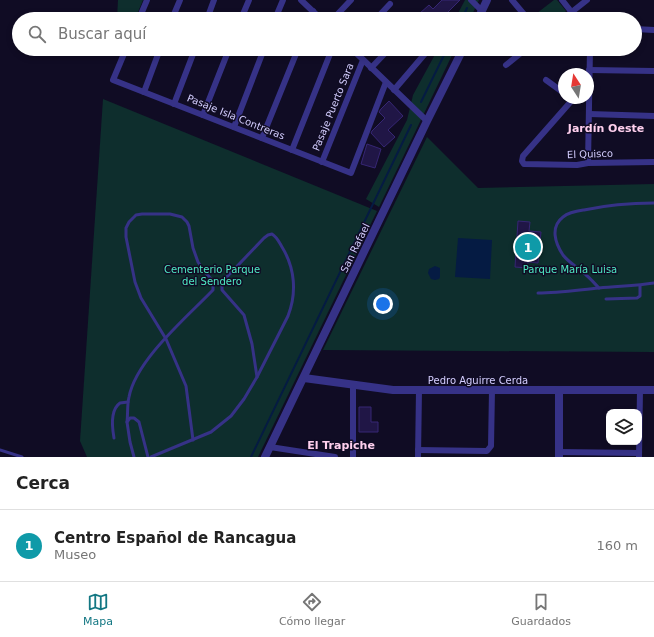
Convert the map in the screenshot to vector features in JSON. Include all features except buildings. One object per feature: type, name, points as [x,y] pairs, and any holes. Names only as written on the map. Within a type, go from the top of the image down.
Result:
[{"type":"street","points":[[142,12],[147,0]]},
{"type":"street","points":[[175,12],[180,0]]},
{"type":"street","points":[[210,12],[214,0]]},
{"type":"street","points":[[244,12],[249,0]]},
{"type":"street","points":[[278,12],[283,0]]},
{"type":"street","points":[[340,12],[351,0]]},
{"type":"street","points":[[471,0],[482,11],[487,0]]},
{"type":"street","points":[[512,0],[522,12]]},
{"type":"street","points":[[562,0],[572,12],[587,0]]},
{"type":"street","points":[[305,1],[313,11]]},
{"type":"street","points":[[383,12],[390,4]]},
{"type":"street","points":[[642,29],[654,30]]},
{"type":"street","name":"Pasaje Isla Contreras","points":[[123,56],[113,80],[351,173],[386,82]]},
{"type":"street","points":[[144,92],[157,56]]},
{"type":"street","points":[[174,104],[192,56]]},
{"type":"street","points":[[203,115],[226,56]]},
{"type":"street","points":[[234,127],[261,56]]},
{"type":"street","points":[[262,138],[295,56]]},
{"type":"street","points":[[292,150],[329,56]]},
{"type":"street","points":[[359,56],[427,121]]},
{"type":"street","points":[[371,68],[382,56]]},
{"type":"street","points":[[394,90],[423,56]]},
{"type":"street","name":"San Rafael","points":[[265,457],[460,56]]},
{"type":"street","points":[[506,65],[517,56]]},
{"type":"street","points":[[589,68],[590,56]]},
{"type":"street","name":"Pasaje Puerto Sara","points":[[322,162],[363,60]]},
{"type":"street","points":[[594,70],[654,71]]},
{"type":"street","points":[[546,80],[558,89]]},
{"type":"street","name":"El Quisco","points":[[568,104],[523,156],[523,162],[527,165],[654,162]]},
{"type":"street","points":[[588,163],[589,104]]},
{"type":"street","points":[[589,114],[654,116]]},
{"type":"street","name":"Pedro Aguirre Cerda","points":[[304,378],[384,389],[654,390]]},
{"type":"street","points":[[353,385],[353,457]]},
{"type":"street","points":[[418,457],[419,390]]},
{"type":"street","points":[[418,450],[490,449],[492,390]]},
{"type":"street","points":[[559,390],[559,454],[626,455],[639,455],[640,390]]},
{"type":"street","points":[[270,447],[335,457]]},
{"type":"lane","points":[[599,288],[587,275],[564,256],[555,236],[555,228],[559,221],[570,213],[605,206],[630,203],[654,203]]},
{"type":"lane","points":[[192,440],[186,386],[166,339],[144,303],[135,282],[126,237],[126,228],[136,215],[170,214],[182,217],[189,226],[196,258],[204,271],[213,281],[222,282]]},
{"type":"lane","points":[[128,422],[132,418],[138,420],[149,457],[211,432],[231,416],[244,399],[257,377],[291,308],[294,289],[292,266],[286,252],[276,236],[272,234],[268,235],[222,282],[222,290],[244,315],[251,338],[257,377]]},
{"type":"lane","points":[[134,457],[130,442],[128,402],[132,386],[138,372],[166,339],[213,290],[213,281]]},
{"type":"lane","points":[[538,293],[556,293],[599,288],[640,286],[654,283]]},
{"type":"lane","points":[[606,299],[637,298],[640,296],[640,286]]},
{"type":"lane","points":[[213,290],[222,290]]},
{"type":"lane","points":[[114,438],[113,424],[115,409],[120,403],[128,402]]},
{"type":"lane","points":[[0,450],[22,457]]},
{"type":"green space","points":[[118,0],[143,0],[138,12],[117,12]]},
{"type":"green space","points":[[465,0],[479,0],[473,12],[459,12]]},
{"type":"green space","points":[[554,0],[557,0],[566,11],[565,12],[538,12]]},
{"type":"green space","points":[[434,56],[452,56],[379,207],[366,199],[407,120],[413,95]]},
{"type":"green space","name":"Cementerio Parque del Sendero","points":[[103,99],[377,211],[258,457],[87,457],[80,441]]},
{"type":"green space","name":"Parque María Luisa","points":[[427,137],[478,188],[654,184],[654,352],[323,350]]},
{"type":"water","points":[[458,238],[492,240],[490,279],[455,277]]},
{"type":"water","points":[[435,266],[440,268],[440,277],[439,279],[435,280],[431,279],[428,273],[429,269]]},
{"type":"waterway","points":[[465,12],[467,8]]},
{"type":"waterway","points":[[421,102],[444,56]]},
{"type":"waterway","points":[[251,457],[411,125]]},
{"type":"place","name":"Centro Español de Rancagua","points":[[528,247]]},
{"type":"district","name":"Jardín Oeste","points":[[606,128]]},
{"type":"district","name":"El Trapiche","points":[[341,445]]}]
